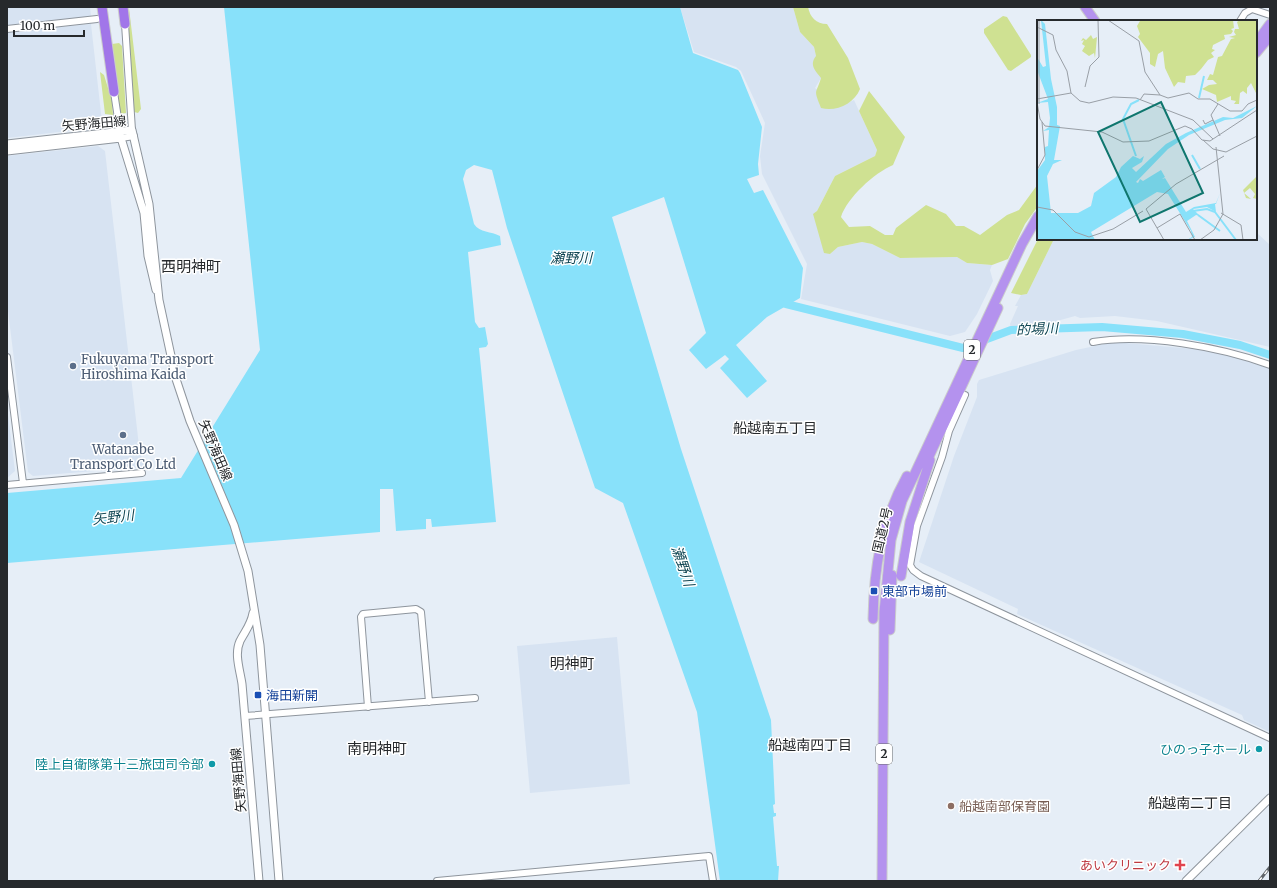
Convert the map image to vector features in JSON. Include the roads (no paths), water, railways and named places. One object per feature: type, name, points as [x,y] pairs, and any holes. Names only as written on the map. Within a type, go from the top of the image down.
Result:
[{"type":"highway","points":[[102,7],[114,92]]},
{"type":"highway","points":[[123,7],[125,24]]},
{"type":"highway","points":[[1083,7],[1090,20]]},
{"type":"highway","points":[[1083,7],[1093,20]]},
{"type":"highway","points":[[1257,35],[1270,25]]},
{"type":"highway","points":[[1257,42],[1270,25]]},
{"type":"highway","points":[[1257,52],[1269,38]]},
{"type":"highway","name":"2","points":[[928,451],[1037,218]]},
{"type":"highway","name":"2","points":[[1012,272],[1037,228]]},
{"type":"highway","points":[[901,576],[910,522],[928,451]]},
{"type":"highway","points":[[873,619],[874,574],[883,535],[898,493],[928,451]]},
{"type":"highway","name":"国道2号","points":[[888,881],[888,560],[896,520],[902,501],[928,451]]},
{"type":"highway","name":"国道2号","points":[[882,881],[887,627]]},
{"type":"main road","name":"矢野海田線","points":[[7,151],[133,133],[149,204],[159,300]]},
{"type":"main road","name":"矢野海田線","points":[[7,144],[120,135]]},
{"type":"main road","name":"矢野海田線","points":[[120,135],[144,213],[148,256],[152,278],[159,300],[176,379],[190,421],[234,525],[248,571],[260,645],[279,881]]},
{"type":"main road","name":"矢野海田線","points":[[254,609],[251,623],[240,641],[237,651],[245,716],[259,881]]},
{"type":"main road","points":[[1186,881],[1270,798]]},
{"type":"street","points":[[1241,20],[1245,13],[1252,9],[1268,14]]},
{"type":"street","points":[[7,29],[97,19]]},
{"type":"street","points":[[125,24],[133,133]]},
{"type":"street","points":[[114,92],[120,135]]},
{"type":"street","points":[[1093,342],[1126,338],[1195,346],[1242,356],[1270,365]]},
{"type":"street","points":[[7,357],[22,483]]},
{"type":"street","points":[[965,395],[949,431],[942,457],[917,526],[910,557],[910,565],[913,570],[921,576],[1270,738]]},
{"type":"street","points":[[7,485],[142,473]]},
{"type":"street","points":[[368,708],[361,617],[364,614],[416,609],[421,612],[429,702]]},
{"type":"street","points":[[245,716],[368,708],[475,698]]},
{"type":"street","points":[[437,881],[709,856],[713,881]]},
{"type":"water","points":[[224,7],[680,7],[693,53],[738,70],[740,73],[762,127],[758,164],[759,175],[747,179],[754,193],[763,190],[803,268],[800,298],[767,317],[736,345],[767,381],[747,398],[720,368],[729,359],[725,355],[706,369],[689,350],[706,333],[664,197],[612,217],[681,449],[771,720],[775,804],[773,805],[774,813],[776,813],[776,816],[773,817],[777,866],[779,866],[778,881],[720,881],[697,712],[623,503],[595,488],[507,228],[492,170],[474,165],[466,170],[463,179],[474,224],[479,229],[500,236],[501,245],[468,252],[475,322],[479,328],[485,327],[488,344],[486,347],[479,348],[496,522],[432,527],[431,519],[426,519],[426,529],[396,531],[393,489],[380,489],[380,532],[7,563],[7,493],[181,478],[260,350]]},
{"type":"waterway","name":"的場川","points":[[786,304],[963,348],[1011,330],[1102,327],[1183,334],[1240,345],[1270,355]]},
{"type":"railway","points":[[1259,881],[1270,867]]},
{"type":"place","name":"Fukuyama Transport Hiroshima Kaida","points":[[73,366]]},
{"type":"place","name":"Watanabe Transport Co Ltd","points":[[123,435]]},
{"type":"place","name":"東部市場前","points":[[874,591]]},
{"type":"place","name":"海田新開","points":[[258,695]]},
{"type":"place","name":"ひのっ子ホール","points":[[1259,749]]},
{"type":"place","name":"陸上自衛隊第十三旅団司令部","points":[[212,764]]},
{"type":"place","name":"船越南部保育園","points":[[951,806]]},
{"type":"place","name":"あいクリニック","points":[[1180,865]]},
{"type":"district","name":"西明神町","points":[[191,267]]},
{"type":"district","name":"船越南五丁目","points":[[775,428]]},
{"type":"district","name":"明神町","points":[[572,664]]},
{"type":"district","name":"船越南四丁目","points":[[810,745]]},
{"type":"district","name":"南明神町","points":[[377,749]]},
{"type":"district","name":"船越南二丁目","points":[[1190,803]]},
{"type":"water label","name":"瀬野川","points":[[571,258]]},
{"type":"water label","name":"矢野川","points":[[113,517]]},
{"type":"water label","name":"瀬野川","points":[[683,566]]}]
